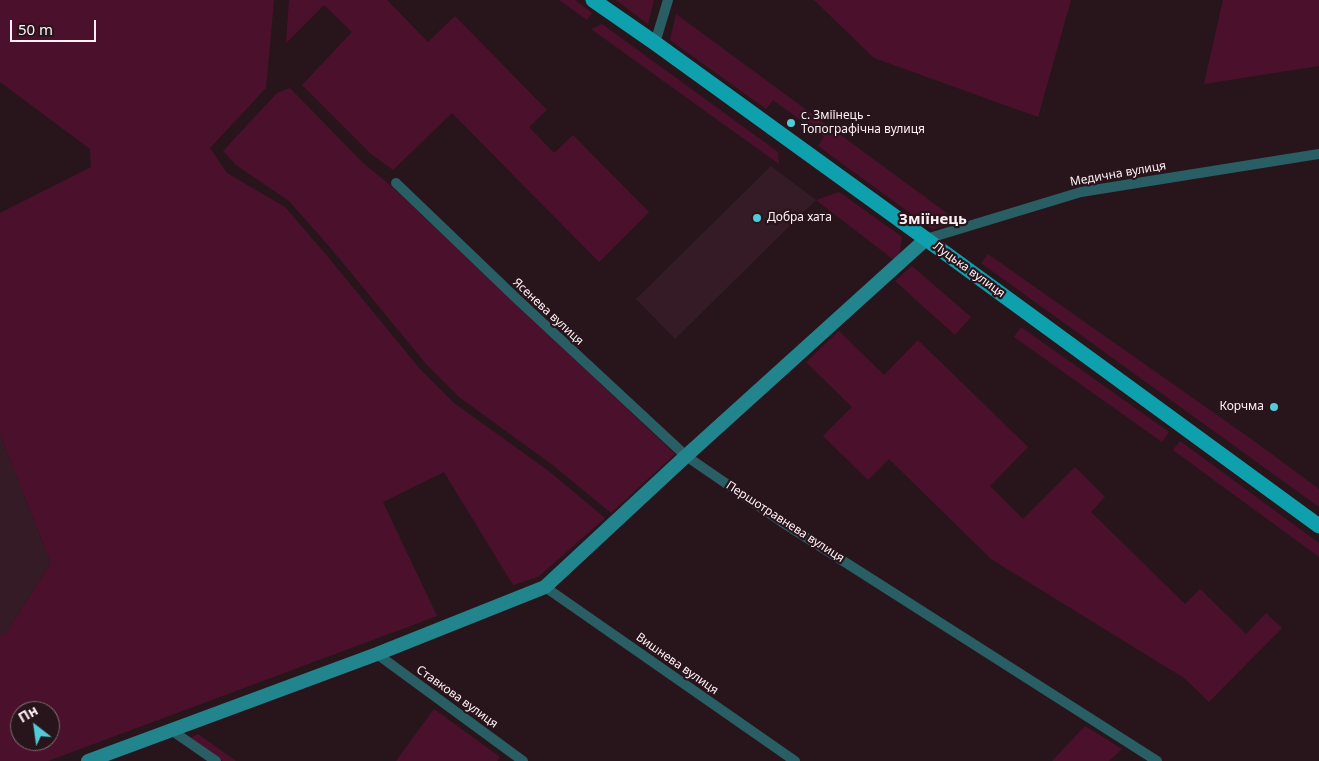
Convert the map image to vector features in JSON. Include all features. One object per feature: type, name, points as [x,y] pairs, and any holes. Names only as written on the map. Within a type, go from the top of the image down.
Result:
[{"type":"main road","name":"Луцька вулиця","points":[[593,0],[656,43],[1319,526]]},
{"type":"street","points":[[656,43],[668,0]]},
{"type":"street","name":"Медична вулиця","points":[[926,239],[1081,192],[1319,154]]},
{"type":"street","name":"Ясенева вулиця","points":[[396,183],[686,456]]},
{"type":"street","points":[[88,761],[376,654],[545,588],[686,456],[926,239]]},
{"type":"street","name":"Першотравнева вулиця","points":[[686,456],[782,522],[1157,761]]},
{"type":"street","name":"Вишнева вулиця","points":[[545,588],[795,761]]},
{"type":"street","name":"Ставкова вулиця","points":[[376,654],[523,761]]},
{"type":"street","points":[[171,730],[216,761]]},
{"type":"shaded area","points":[[0,0],[274,0],[266,88],[210,148],[227,173],[285,207],[420,369],[454,403],[550,472],[605,518],[538,577],[513,585],[444,472],[383,502],[437,616],[48,761],[0,761],[0,635],[6,633],[51,563],[0,434],[0,213],[91,167],[90,149],[0,82]]},
{"type":"shaded area","points":[[289,0],[387,0],[428,42],[455,16],[547,110],[529,127],[554,153],[573,135],[649,212],[599,262],[452,113],[393,170],[371,154],[302,85],[352,32],[324,5],[286,43]]},
{"type":"shaded area","points":[[559,0],[575,0],[592,13],[587,20]]},
{"type":"shaded area","points":[[616,0],[654,0],[648,24]]},
{"type":"shaded area","points":[[814,0],[1071,0],[1038,117],[874,58]]},
{"type":"shaded area","points":[[1223,0],[1319,0],[1319,66],[1204,84]]},
{"type":"shaded area","points":[[676,14],[959,222],[932,229],[818,146],[824,137],[773,100],[766,109],[670,40]]},
{"type":"shaded area","points":[[602,24],[778,152],[779,164],[591,29]]},
{"type":"shaded area","points":[[290,88],[362,162],[390,185],[675,454],[611,513],[554,466],[459,397],[426,364],[334,252],[289,201],[236,165],[223,151],[277,93]]},
{"type":"shaded area","points":[[771,166],[816,200],[675,339],[636,299]]},
{"type":"shaded area","points":[[839,192],[902,237],[900,252],[894,260],[816,200]]},
{"type":"shaded area","points":[[988,254],[1254,441],[1319,489],[1319,507],[981,263]]},
{"type":"shaded area","points":[[912,266],[971,317],[955,335],[895,281]]},
{"type":"shaded area","points":[[1021,327],[1169,432],[1162,442],[1014,337]]},
{"type":"shaded area","points":[[839,331],[884,375],[918,340],[1028,447],[990,486],[1023,519],[1075,467],[1105,497],[1091,512],[1185,604],[1200,589],[1246,634],[1266,613],[1282,628],[1209,702],[1184,678],[991,559],[889,459],[868,480],[823,436],[852,407],[806,362]]},
{"type":"shaded area","points":[[0,434],[51,563],[6,633],[0,635]]},
{"type":"shaded area","points":[[1180,441],[1319,543],[1319,557],[1173,450]]},
{"type":"shaded area","points":[[434,709],[500,757],[497,761],[396,761]]},
{"type":"shaded area","points":[[1085,726],[1122,749],[1109,761],[1052,761]]},
{"type":"shaded area","points":[[198,734],[236,761],[223,761],[190,738]]},
{"type":"place","name":"с. Зміїнець - Топографічна вулиця","points":[[791,123]]},
{"type":"place","name":"Добра хата","points":[[757,218]]},
{"type":"place","name":"Корчма","points":[[1274,407]]},
{"type":"district","name":"Зміїнець","points":[[933,220]]}]
